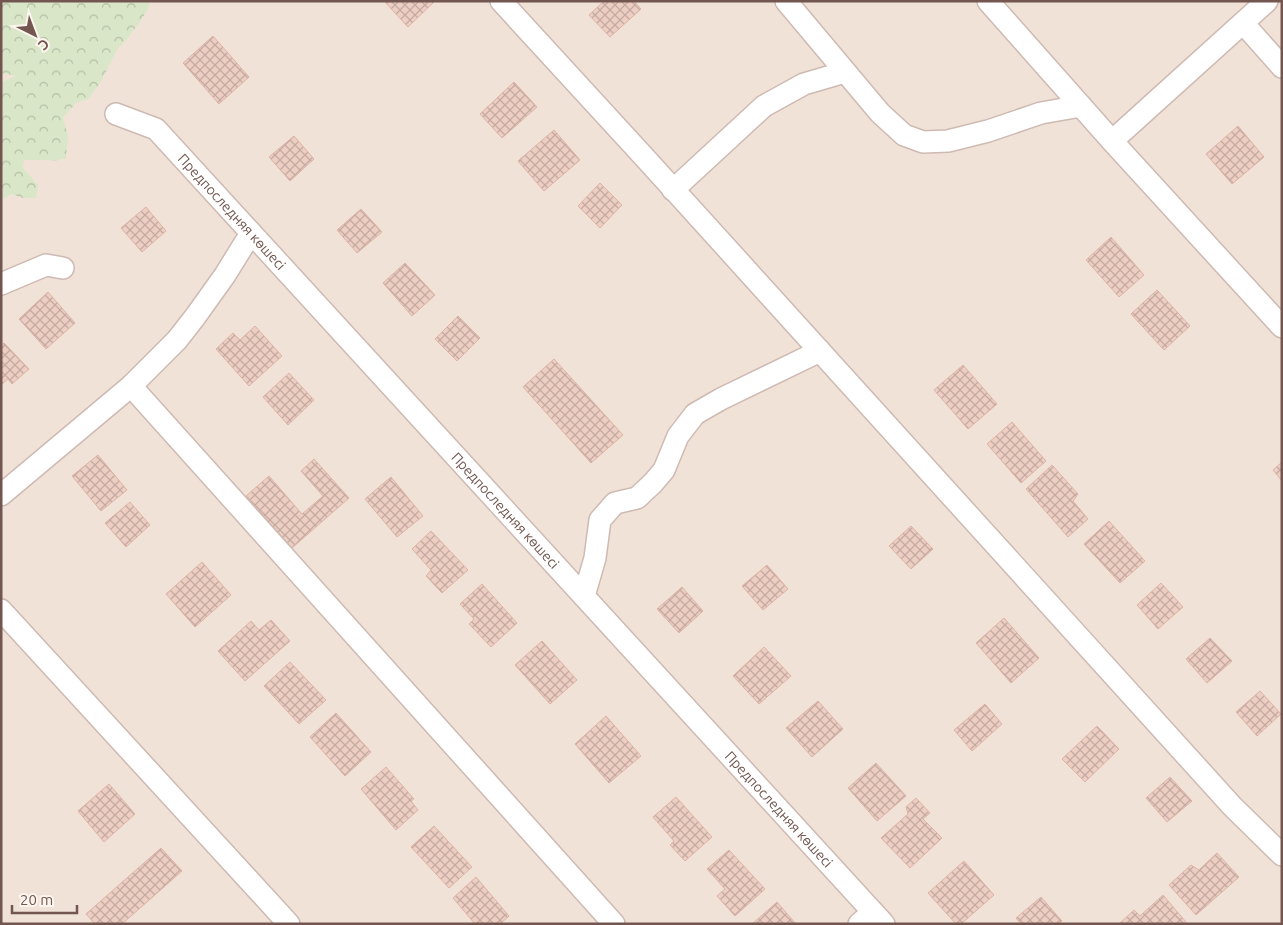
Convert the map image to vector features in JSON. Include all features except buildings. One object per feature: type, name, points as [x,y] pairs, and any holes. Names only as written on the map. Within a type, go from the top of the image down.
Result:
[{"type":"street","points":[[501,1],[1232,806],[1282,855]]},
{"type":"street","points":[[786,1],[880,113],[904,135],[923,142],[948,141],[988,131],[1041,113],[1081,106]]},
{"type":"street","points":[[988,1],[1282,327]]},
{"type":"street","points":[[1112,140],[1267,1]]},
{"type":"street","points":[[1243,23],[1282,67]]},
{"type":"street","points":[[673,190],[764,106],[804,84],[845,72]]},
{"type":"street","name":"Предпоследняя көшесі","points":[[116,114],[156,129],[584,596],[872,920]]},
{"type":"street","points":[[1,495],[131,386],[177,340],[225,275],[251,232]]},
{"type":"street","points":[[1,284],[46,265],[63,268]]},
{"type":"street","points":[[584,596],[595,558],[600,520],[615,503],[637,498],[653,483],[664,470],[678,436],[694,414],[820,351]]},
{"type":"street","points":[[131,386],[614,924]]},
{"type":"street","points":[[1,610],[289,924]]},
{"type":"shaded area","points":[[1,1],[1282,1],[1282,924],[1,924]]},
{"type":"green space","points":[[1,1],[150,1],[148,9],[139,23],[118,48],[100,83],[88,99],[76,103],[63,118],[68,135],[66,158],[54,161],[24,160],[23,168],[38,185],[36,198],[23,198],[11,194],[3,199],[2,206],[1,82],[16,76],[1,73]]}]
